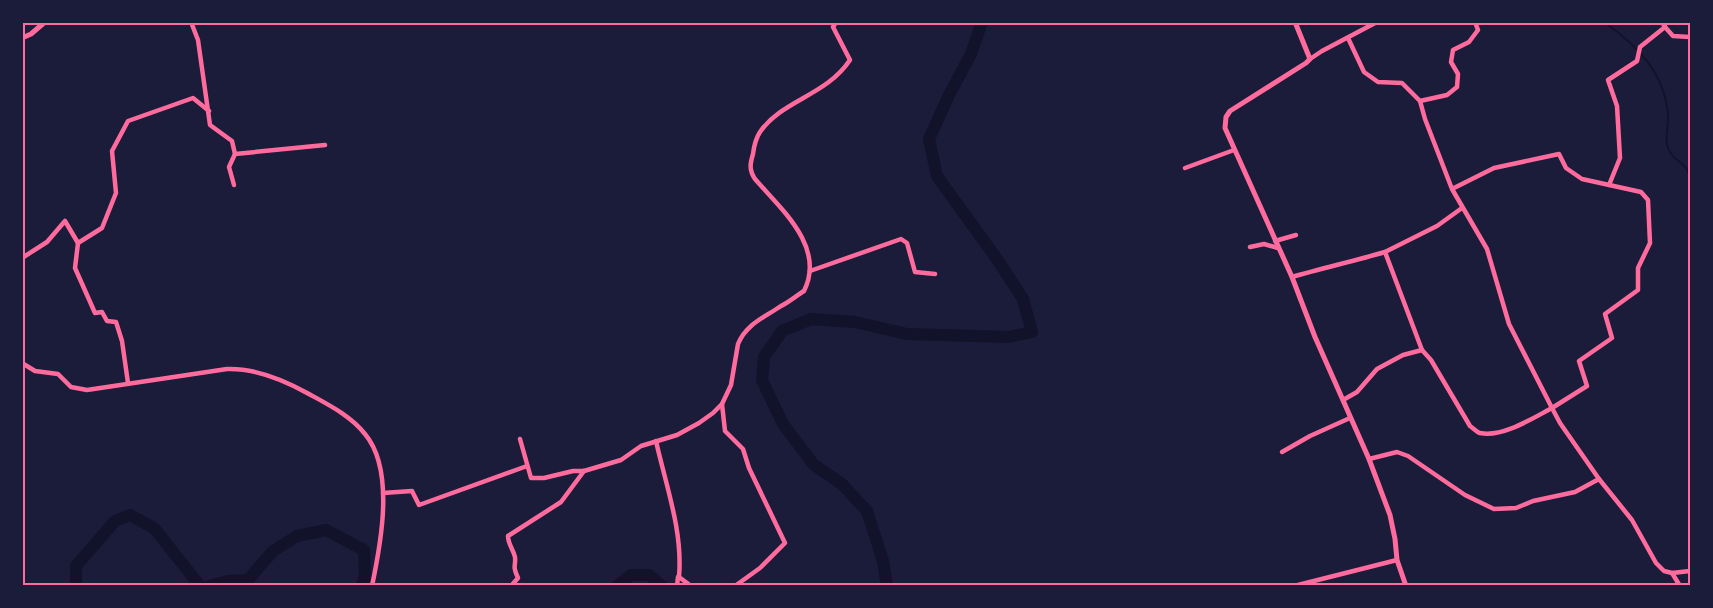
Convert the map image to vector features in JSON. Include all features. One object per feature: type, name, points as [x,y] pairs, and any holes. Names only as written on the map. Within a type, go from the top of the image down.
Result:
[{"type":"street","points":[[22,38],[31,34],[45,22]]},
{"type":"street","points":[[191,22],[198,40],[210,125],[232,141],[235,154],[229,168],[234,185]]},
{"type":"street","points":[[520,439],[531,478],[584,472],[621,460],[641,446],[677,435],[699,423],[722,404],[731,385],[740,338],[755,322],[804,291],[808,283],[810,271],[808,253],[799,231],[755,179],[750,172],[750,164],[759,132],[771,119],[824,87],[842,71],[850,60],[834,28],[836,22]]},
{"type":"street","points":[[1295,22],[1310,59]]},
{"type":"street","points":[[1377,22],[1310,59],[1230,111],[1226,117],[1225,128],[1292,278],[1369,459],[1390,515],[1397,560],[1406,586]]},
{"type":"street","points":[[1420,101],[1447,95],[1457,87],[1458,74],[1451,62],[1453,50],[1469,42],[1478,30],[1475,22]]},
{"type":"street","points":[[1609,185],[1620,158],[1617,106],[1608,80],[1637,61],[1640,48],[1664,25],[1673,36],[1690,36]]},
{"type":"street","points":[[1348,38],[1364,72],[1378,82],[1402,83],[1420,101],[1452,190],[1487,249],[1509,324],[1560,423],[1599,479],[1632,520],[1656,563],[1664,570],[1672,573],[1690,571]]},
{"type":"street","points":[[78,243],[102,228],[116,193],[112,151],[128,121],[192,98],[209,111]]},
{"type":"street","points":[[235,154],[325,145]]},
{"type":"street","points":[[1185,168],[1234,150]]},
{"type":"street","points":[[1385,252],[1422,350],[1470,426],[1480,432],[1500,432],[1520,425],[1587,386],[1580,361],[1612,338],[1605,314],[1638,290],[1638,268],[1650,244],[1648,200],[1641,192],[1582,179],[1566,168],[1559,154],[1494,168],[1452,190]]},
{"type":"street","points":[[1292,278],[1326,266],[1353,262],[1385,252],[1437,226],[1462,208]]},
{"type":"street","points":[[22,258],[46,242],[65,221],[78,243],[74,268],[95,313],[102,312],[107,321],[116,322],[122,341],[128,384]]},
{"type":"street","points":[[1275,241],[1296,235]]},
{"type":"street","points":[[810,271],[901,239],[907,243],[915,272],[935,274]]},
{"type":"street","points":[[1250,247],[1264,244],[1278,248]]},
{"type":"street","points":[[1343,400],[1357,392],[1377,369],[1403,355],[1422,350]]},
{"type":"street","points":[[22,363],[35,371],[58,374],[77,390],[227,369],[257,371],[299,388],[332,407],[366,434],[373,446],[378,462],[383,493],[383,523],[372,586]]},
{"type":"street","points":[[722,404],[725,431],[743,449],[785,543],[760,568],[735,586]]},
{"type":"street","points":[[1282,452],[1310,436],[1350,418]]},
{"type":"street","points":[[656,441],[672,503],[680,561],[678,577],[691,586]]},
{"type":"street","points":[[1369,459],[1397,452],[1408,456],[1465,496],[1494,509],[1516,508],[1533,501],[1575,492],[1599,479]]},
{"type":"street","points":[[383,493],[412,491],[419,505],[527,466]]},
{"type":"street","points":[[511,586],[518,578],[513,568],[515,557],[508,542],[508,536],[561,502],[584,472]]},
{"type":"street","points":[[1294,586],[1397,560]]},
{"type":"street","points":[[1672,573],[1680,586]]},
{"type":"street","points":[[677,586],[678,577]]},
{"type":"waterway","points":[[887,586],[883,561],[867,511],[842,484],[814,465],[783,424],[762,380],[764,357],[782,331],[811,319],[855,322],[907,334],[1008,337],[1032,332],[1023,299],[999,262],[937,176],[929,139],[949,95],[971,54],[982,22]]},
{"type":"waterway","points":[[1604,22],[1638,50],[1655,72],[1661,85],[1668,114],[1666,140],[1668,148],[1674,157],[1686,168],[1690,178]]},
{"type":"waterway","points":[[76,586],[76,566],[115,521],[130,515],[154,528],[200,586]]},
{"type":"waterway","points":[[209,586],[228,581],[248,580],[273,551],[297,536],[326,530],[364,550],[365,575],[362,586]]},
{"type":"waterway","points":[[617,586],[631,575],[649,575],[662,586]]}]
